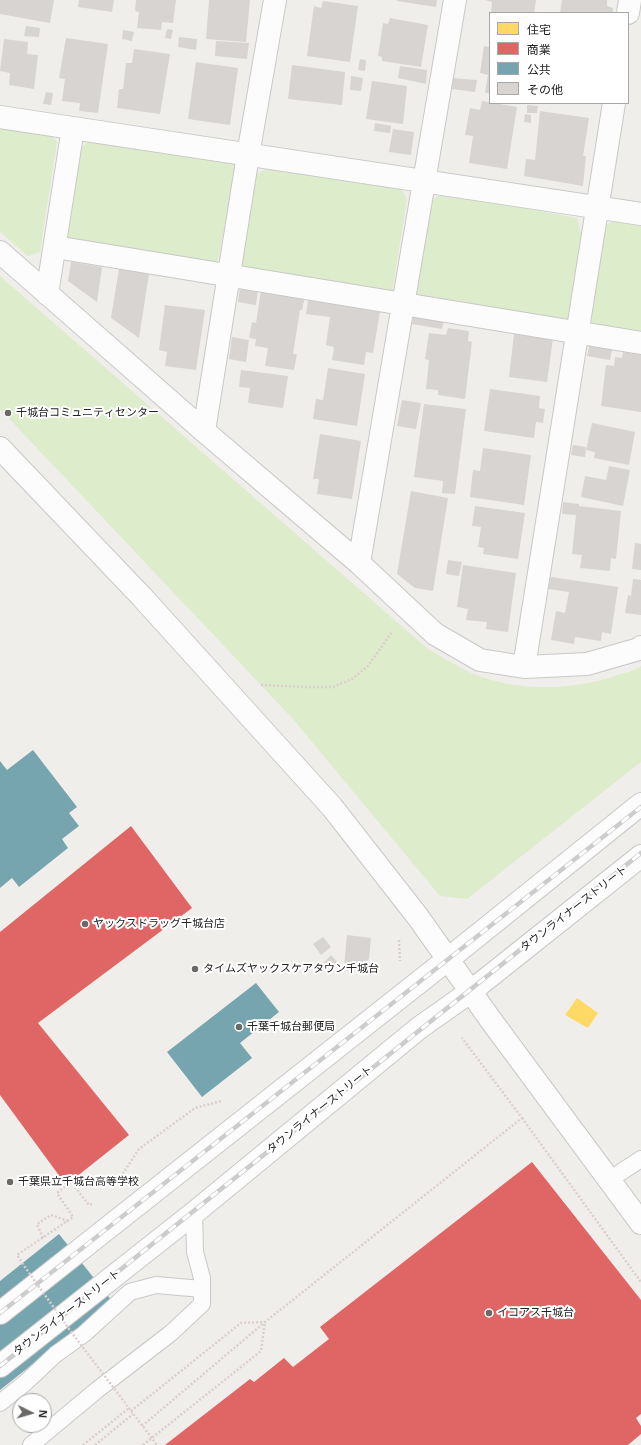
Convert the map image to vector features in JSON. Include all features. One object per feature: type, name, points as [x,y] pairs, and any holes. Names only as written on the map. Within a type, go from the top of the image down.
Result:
[{"type":"street","points":[[204,431],[248,155],[275,0]]},
{"type":"street","points":[[359,563],[455,0]]},
{"type":"street","points":[[628,12],[630,0]]},
{"type":"street","points":[[524,667],[614,104]]},
{"type":"street","points":[[0,117],[641,214]]},
{"type":"street","points":[[47,294],[74,128]]},
{"type":"street","points":[[55,247],[641,343]]},
{"type":"street","points":[[0,252],[204,431],[359,563],[434,634],[480,660],[524,667],[587,664],[639,649],[641,647]]},
{"type":"street","points":[[0,448],[142,597],[332,807],[418,917],[470,992],[641,1223]]},
{"type":"street","points":[[0,1313],[447,960],[641,804]]},
{"type":"street","name":"タウンライナーストリート","points":[[0,1366],[194,1213],[419,1028],[470,992],[641,856]]},
{"type":"lane","points":[[609,1180],[641,1159]]},
{"type":"lane","points":[[31,1445],[97,1390],[171,1333],[202,1304],[202,1278],[195,1252],[194,1213]]},
{"type":"lane","points":[[0,1403],[25,1383],[56,1354],[84,1334],[130,1292],[156,1285],[202,1289]]},
{"type":"path","points":[[261,685],[333,687],[352,680],[368,666],[394,629]]},
{"type":"path","points":[[399,939],[401,968]]},
{"type":"path","points":[[462,1038],[641,1282]]},
{"type":"path","points":[[116,1185],[139,1149],[195,1108],[223,1101]]},
{"type":"path","points":[[142,1426],[265,1322],[522,1118]]},
{"type":"path","points":[[96,1202],[89,1205],[71,1182],[57,1193],[73,1217],[17,1255],[72,1333],[157,1445]]},
{"type":"path","points":[[43,1238],[37,1224],[51,1215],[71,1221]]},
{"type":"path","points":[[83,1445],[130,1410],[240,1323],[265,1322]]},
{"type":"path","points":[[143,1445],[261,1351],[265,1322]]},
{"type":"path","points":[[95,1445],[133,1414]]},
{"type":"green space","points":[[0,127],[51,135],[57,142],[40,252],[28,256],[0,232]]},
{"type":"green space","points":[[90,140],[233,161],[236,169],[217,266],[62,242],[80,148]]},
{"type":"green space","points":[[269,167],[401,187],[407,200],[392,293],[236,272],[253,176]]},
{"type":"green space","points":[[442,193],[577,218],[582,237],[568,320],[414,297],[429,203]]},
{"type":"green space","points":[[614,221],[641,226],[641,336],[585,327],[602,227]]},
{"type":"green space","points":[[0,276],[428,649],[469,672],[502,683],[520,686],[556,687],[574,685],[609,678],[641,666],[641,762],[467,899],[440,896],[292,718],[0,409]]},
{"type":"building: 住宅","points":[[577,998],[598,1013],[588,1028],[565,1015]]},
{"type":"building: 商業","points":[[131,826],[192,908],[38,1023],[129,1135],[66,1185],[0,1095],[0,932]]},
{"type":"building: 商業","name":"イコアス千城台","points":[[532,1162],[641,1300],[641,1414],[636,1418],[641,1426],[641,1434],[628,1445],[165,1445],[250,1379],[254,1382],[284,1358],[293,1367],[329,1339],[320,1327]]},
{"type":"building: 公共","points":[[33,750],[77,807],[69,813],[79,826],[62,839],[68,848],[19,887],[12,878],[0,888],[0,761],[7,770]]},
{"type":"building: 公共","points":[[256,983],[279,1012],[240,1043],[252,1058],[202,1097],[167,1052]]},
{"type":"building: 公共","points":[[59,1234],[112,1301],[0,1390],[0,1281]]},
{"type":"building: その他","points":[[0,0],[54,0],[50,23],[0,14]]},
{"type":"building: その他","points":[[79,0],[114,0],[112,12],[78,7]]},
{"type":"building: その他","points":[[136,0],[176,0],[173,23],[162,22],[161,30],[137,28],[139,12],[135,11]]},
{"type":"building: その他","points":[[209,0],[250,0],[246,42],[206,39]]},
{"type":"building: その他","points":[[397,0],[437,0],[436,7]]},
{"type":"building: その他","points":[[485,0],[536,0],[534,12],[491,12],[492,2]]},
{"type":"building: その他","points":[[562,0],[607,0],[607,6],[613,8],[613,12],[560,12]]},
{"type":"building: その他","points":[[323,1],[358,6],[350,62],[307,56],[314,6],[321,8]]},
{"type":"building: その他","points":[[390,18],[428,25],[421,67],[382,61],[382,57],[378,56],[383,23],[388,24]]},
{"type":"building: その他","points":[[26,26],[40,28],[39,37],[24,36]]},
{"type":"building: その他","points":[[167,29],[173,30],[171,39],[165,38]]},
{"type":"building: その他","points":[[123,30],[134,32],[132,41],[122,39]]},
{"type":"building: その他","points":[[179,37],[197,39],[196,50],[178,47]]},
{"type":"building: その他","points":[[66,38],[108,44],[98,113],[79,111],[80,103],[62,101],[65,79],[59,78]]},
{"type":"building: その他","points":[[4,39],[28,42],[27,54],[38,55],[34,89],[9,85],[10,73],[0,71]]},
{"type":"building: その他","points":[[216,41],[249,43],[247,59],[215,56]]},
{"type":"building: その他","points":[[484,46],[489,47],[489,93],[485,93],[488,75],[480,73]]},
{"type":"building: その他","points":[[134,49],[170,54],[160,114],[117,108],[119,89],[123,89],[126,63],[132,63]]},
{"type":"building: その他","points":[[360,59],[366,60],[365,71],[358,70]]},
{"type":"building: その他","points":[[196,62],[238,68],[230,125],[188,119]]},
{"type":"building: その他","points":[[292,65],[345,72],[342,105],[288,99]]},
{"type":"building: その他","points":[[400,66],[427,70],[426,84],[398,78]]},
{"type":"building: その他","points":[[351,76],[363,78],[361,91],[350,90]]},
{"type":"building: その他","points":[[453,78],[477,80],[475,92],[452,89]]},
{"type":"building: その他","points":[[372,81],[407,86],[403,124],[366,119]]},
{"type":"building: その他","points":[[46,92],[53,93],[51,105],[43,104]]},
{"type":"building: その他","points":[[482,101],[489,102],[489,104],[517,107],[507,169],[469,163],[473,136],[465,135],[470,108],[480,110]]},
{"type":"building: その他","points":[[527,105],[538,106],[537,113],[527,113]]},
{"type":"building: その他","points":[[540,111],[589,118],[583,156],[586,156],[583,186],[524,176],[526,159],[535,160]]},
{"type":"building: その他","points":[[525,114],[531,115],[531,123],[524,122]]},
{"type":"building: その他","points":[[375,123],[391,126],[390,133],[374,131]]},
{"type":"building: その他","points":[[393,129],[414,132],[411,155],[389,152]]},
{"type":"building: その他","points":[[71,262],[102,267],[97,302],[68,281]]},
{"type":"building: その他","points":[[119,269],[149,274],[139,338],[111,318]]},
{"type":"building: その他","points":[[240,287],[258,290],[256,305],[238,302]]},
{"type":"building: その他","points":[[261,290],[305,297],[302,310],[300,310],[293,354],[297,354],[294,370],[265,366],[268,348],[255,346],[256,339],[249,338],[252,322],[256,323]]},
{"type":"building: その他","points":[[308,300],[380,312],[373,353],[366,352],[364,365],[332,360],[334,347],[326,345],[330,317],[306,314]]},
{"type":"building: その他","points":[[165,305],[205,310],[196,370],[165,366],[167,352],[159,350]]},
{"type":"building: その他","points":[[414,314],[444,319],[442,329],[412,324]]},
{"type":"building: その他","points":[[448,328],[469,331],[468,341],[472,342],[465,399],[438,395],[438,390],[426,389],[429,360],[425,359],[429,333],[446,335]]},
{"type":"building: その他","points":[[514,334],[553,338],[547,382],[509,377]]},
{"type":"building: その他","points":[[232,337],[249,340],[246,362],[229,359]]},
{"type":"building: その他","points":[[590,342],[613,346],[610,360],[587,356]]},
{"type":"building: その他","points":[[623,352],[641,355],[641,412],[601,406],[606,365],[614,366],[615,357],[622,358]]},
{"type":"building: その他","points":[[328,368],[365,374],[357,426],[313,419],[316,399],[323,400]]},
{"type":"building: その他","points":[[241,370],[288,376],[283,408],[248,403],[250,388],[239,387]]},
{"type":"building: その他","points":[[490,389],[540,396],[539,408],[545,409],[543,423],[536,422],[534,438],[484,431]]},
{"type":"building: その他","points":[[402,400],[421,403],[416,429],[397,426]]},
{"type":"building: その他","points":[[424,404],[466,409],[455,494],[442,493],[443,481],[414,477]]},
{"type":"building: その他","points":[[592,423],[635,432],[629,465],[594,458],[595,452],[586,450]]},
{"type":"building: その他","points":[[320,434],[361,441],[352,499],[317,494],[319,479],[313,479]]},
{"type":"building: その他","points":[[573,445],[586,447],[585,457],[571,455]]},
{"type":"building: その他","points":[[483,448],[531,455],[524,505],[470,497],[473,470],[480,471]]},
{"type":"building: その他","points":[[609,466],[630,470],[623,506],[581,497],[585,476],[606,480]]},
{"type":"building: その他","points":[[411,491],[448,498],[433,591],[415,588],[397,574]]},
{"type":"building: その他","points":[[563,502],[579,504],[579,506],[621,511],[616,559],[611,558],[610,571],[580,568],[582,555],[572,554],[576,515],[562,514]]},
{"type":"building: その他","points":[[475,506],[525,513],[518,559],[483,554],[484,548],[478,547],[481,527],[472,526]]},
{"type":"building: その他","points":[[635,543],[641,544],[641,570],[632,569]]},
{"type":"building: その他","points":[[448,560],[462,562],[459,576],[446,574]]},
{"type":"building: その他","points":[[463,565],[516,573],[508,632],[486,629],[487,622],[466,620],[468,609],[457,607]]},
{"type":"building: その他","points":[[551,577],[618,587],[611,634],[602,632],[601,641],[575,637],[574,644],[551,640],[556,611],[565,613],[569,592],[548,589]]},
{"type":"building: その他","points":[[633,579],[641,580],[641,615],[625,613],[628,595],[631,596]]},
{"type":"building: その他","points":[[347,935],[371,938],[369,959],[356,968],[344,967]]},
{"type":"building: その他","points":[[323,937],[331,947],[321,955],[313,944]]},
{"type":"building: その他","points":[[331,955],[338,963],[329,971],[322,964]]},
{"type":"railway","points":[[0,1313],[641,807]]},
{"type":"railway","points":[[0,1366],[641,853]]},
{"type":"place","name":"千城台コミュニティセンター","points":[[8,413]]},
{"type":"place","name":"ヤックスドラッグ千城台店","points":[[85,924]]},
{"type":"place","name":"タイムズヤックスケアタウン千城台","points":[[195,969]]},
{"type":"place","name":"千葉千城台郵便局","points":[[239,1027]]},
{"type":"place","name":"千葉県立千城台高等学校","points":[[10,1182]]},
{"type":"place","name":"イコアス千城台","points":[[489,1313]]}]
